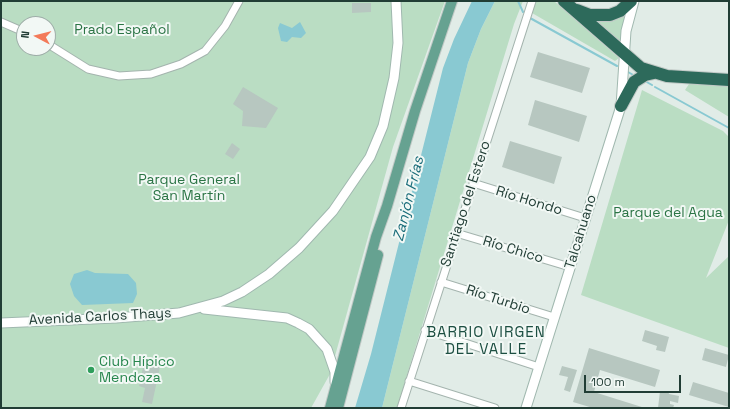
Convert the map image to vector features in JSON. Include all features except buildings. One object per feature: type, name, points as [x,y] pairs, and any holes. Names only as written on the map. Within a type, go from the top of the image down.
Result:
[{"type":"highway","points":[[566,3],[586,14],[604,16],[620,11],[631,1]]},
{"type":"highway","points":[[566,3],[642,68],[667,76],[729,80]]},
{"type":"highway","points":[[621,106],[634,82],[645,75],[654,73]]},
{"type":"main road","points":[[330,408],[376,237],[387,206],[415,110],[452,1]]},
{"type":"main road","points":[[338,408],[382,239],[387,206]]},
{"type":"street","points":[[56,49],[88,69],[119,76],[151,74],[181,64],[205,51],[225,26],[240,1]]},
{"type":"street","name":"Avenida Carlos Thays","points":[[1,323],[160,316],[199,309],[223,302],[242,292],[269,274],[299,248],[333,211],[370,157],[383,126],[394,78],[398,43],[396,1]]},
{"type":"street","name":"Santiago del Estero","points":[[401,408],[456,233],[532,1]]},
{"type":"street","points":[[624,54],[627,24],[634,1]]},
{"type":"street","points":[[1,22],[16,29]]},
{"type":"street","name":"Talcahuano","points":[[526,408],[621,106],[624,54]]},
{"type":"street","name":"Río Hondo","points":[[473,183],[586,218]]},
{"type":"street","name":"Río Chico","points":[[456,233],[570,267]]},
{"type":"street","name":"Río Turbio","points":[[441,282],[554,318]]},
{"type":"street","name":"Avenida Carlos Thays","points":[[199,309],[287,318],[309,329],[318,337],[331,357],[335,372],[335,389]]},
{"type":"street","points":[[425,330],[539,367]]},
{"type":"street","points":[[409,381],[495,408]]},
{"type":"green space","name":"Parque General San Martín","points":[[1,1],[445,1],[393,147],[330,374],[311,408],[1,408]]},
{"type":"green space","points":[[495,1],[523,1],[514,24],[397,408],[382,408],[468,63],[481,29]]},
{"type":"green space","points":[[536,1],[554,1],[619,58],[615,61],[532,13]]},
{"type":"green space","points":[[626,11],[622,28],[621,43],[595,20]]},
{"type":"green space","points":[[689,84],[729,85],[729,117],[685,90]]},
{"type":"green space","name":"Parque del Agua","points":[[642,90],[723,131],[729,137],[729,220],[706,278],[729,256],[729,348],[581,295]]},
{"type":"water","points":[[472,1],[495,1],[481,29],[468,63],[382,408],[355,408],[371,354],[443,68],[454,39]]},
{"type":"water","points":[[300,22],[306,33],[301,38],[292,37],[287,42],[281,41],[278,28],[280,23],[292,28]]},
{"type":"water","points":[[87,270],[95,273],[128,274],[136,283],[137,294],[133,303],[82,305],[74,296],[70,284],[74,274]]},
{"type":"waterway","points":[[518,1],[523,12]]},
{"type":"waterway","points":[[530,18],[617,66]]},
{"type":"waterway","points":[[628,72],[635,76]]},
{"type":"waterway","points":[[645,81],[652,85]]},
{"type":"waterway","points":[[655,87],[729,128]]},
{"type":"place","name":"Club Hípico Mendoza","points":[[91,370]]},
{"type":"district","name":"BARRIO VIRGEN DEL VALLE","points":[[486,342]]},
{"type":"park label","name":"Prado Español","points":[[122,30]]},
{"type":"water label","name":"Zanjón Frías","points":[[409,199]]}]
